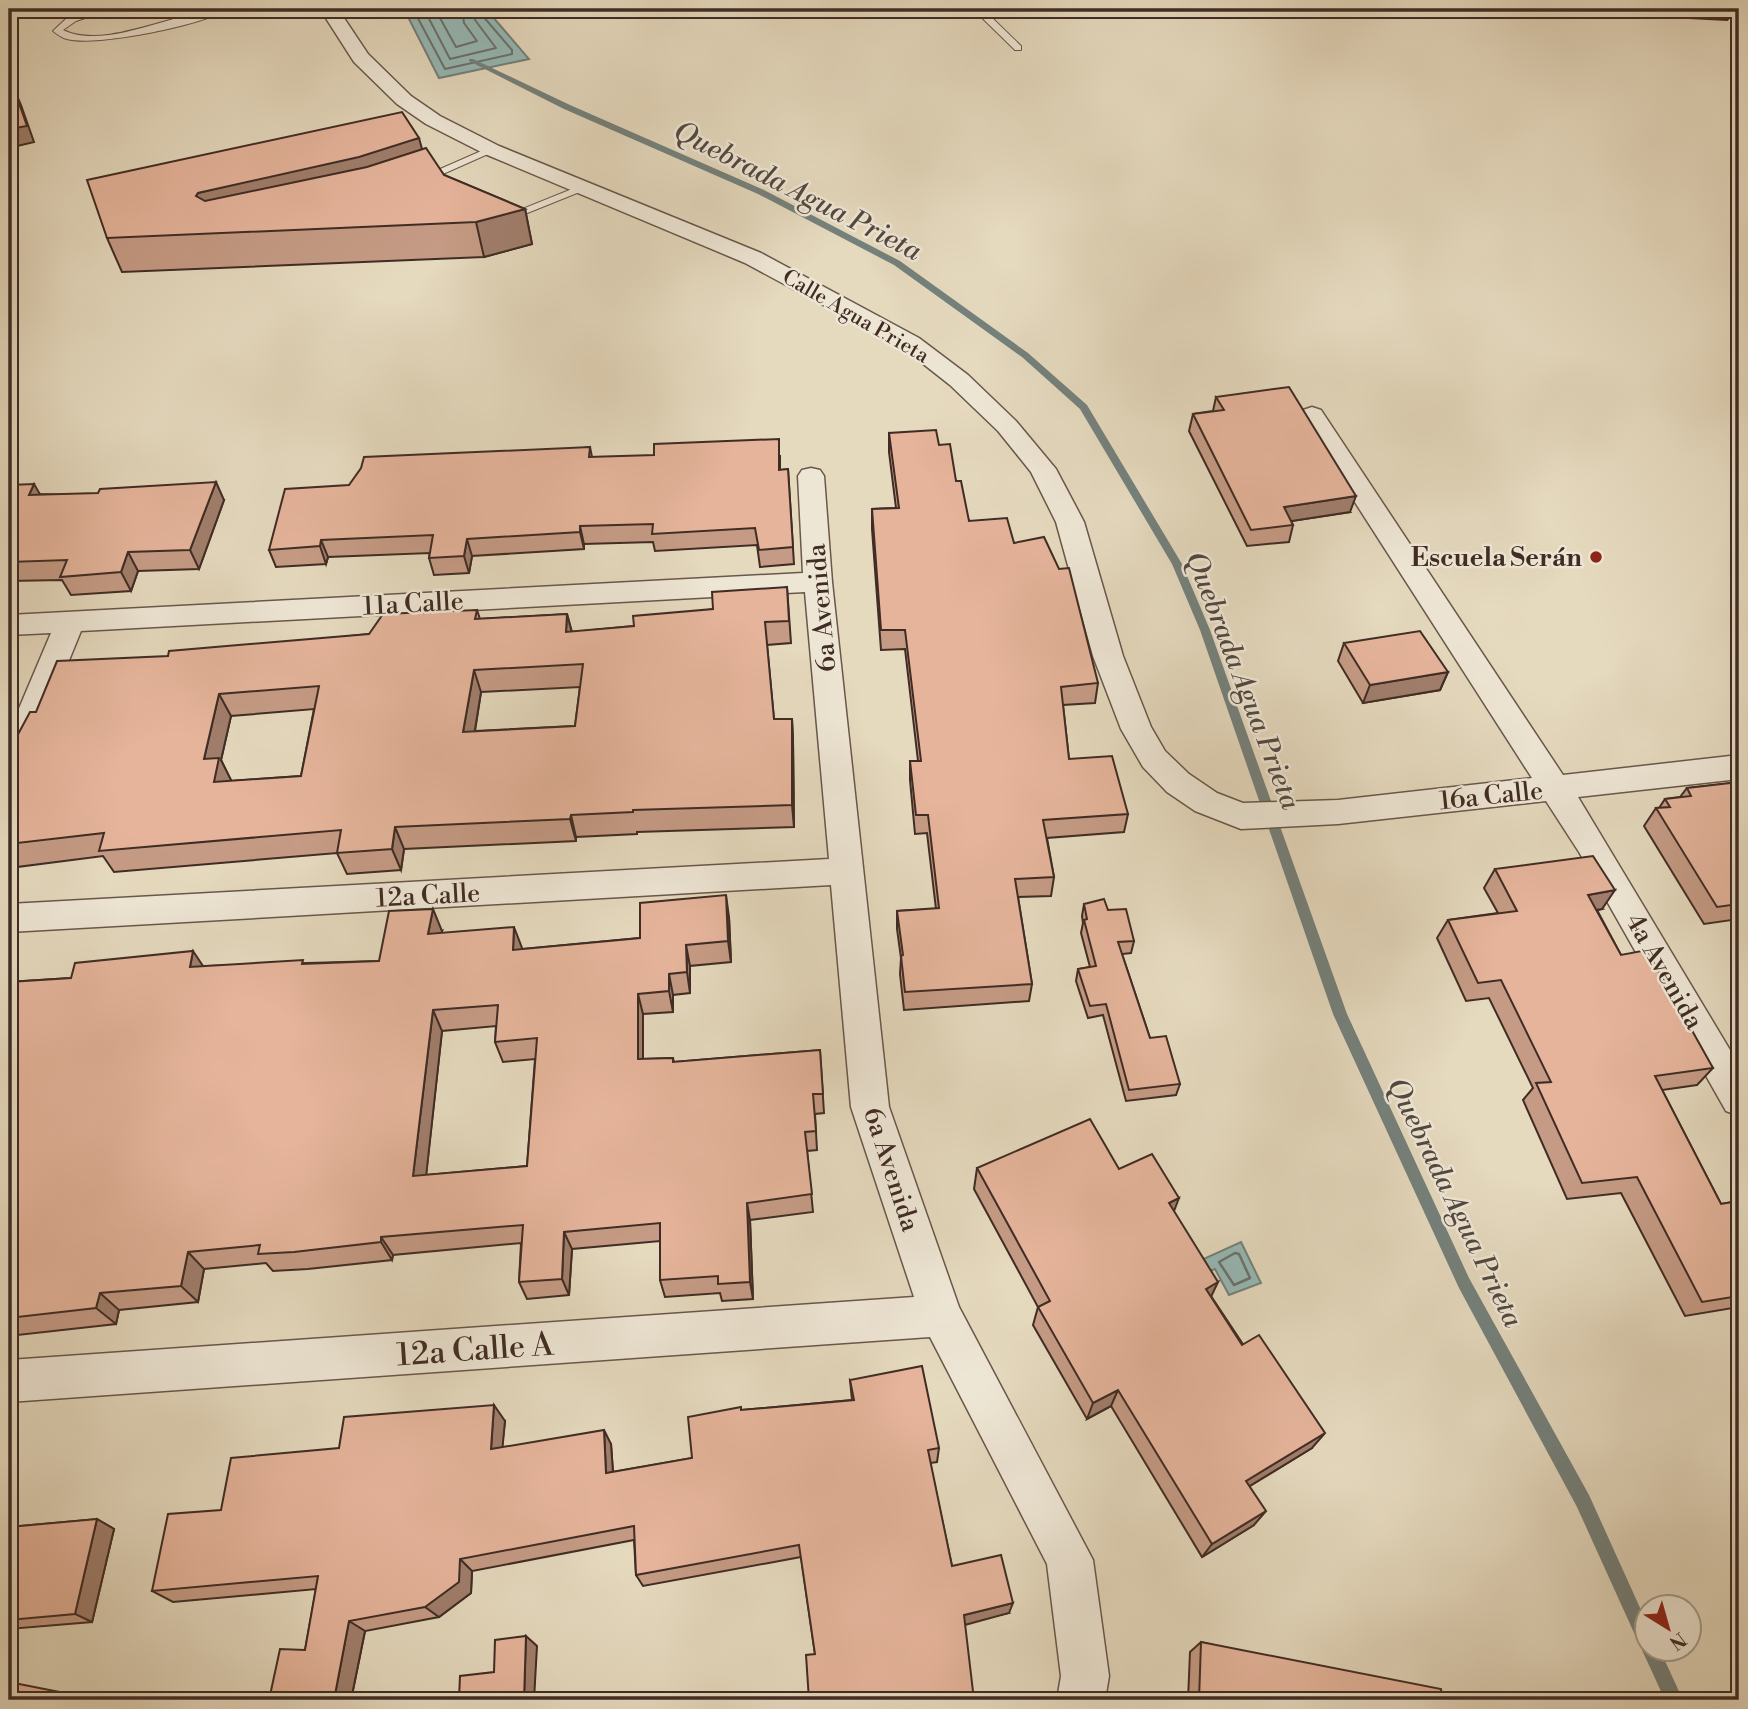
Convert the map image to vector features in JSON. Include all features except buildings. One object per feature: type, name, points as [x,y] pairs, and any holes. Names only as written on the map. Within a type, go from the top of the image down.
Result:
[{"type":"street","name":"Calle Agua Prieta","points":[[329,9],[361,58],[404,100],[433,120],[492,150],[753,258],[911,343],[959,380],[998,417],[1044,469],[1070,522],[1116,679],[1136,729],[1154,759],[1178,783],[1206,802],[1241,816]]},
{"type":"street","name":"4a Avenida","points":[[1312,415],[1591,842],[1739,1099]]},
{"type":"street","name":"6a Avenida","points":[[811,477],[818,582],[870,1107],[941,1316],[1070,1560],[1085,1676],[1081,1700]]},
{"type":"street","name":"11a Calle","points":[[9,625],[818,582]]},
{"type":"street","points":[[9,768],[71,620]]},
{"type":"street","name":"16a Calle","points":[[1241,816],[1338,812],[1739,767]]},
{"type":"street","name":"12a Calle","points":[[9,918],[848,872]]},
{"type":"street","name":"12a Calle A","points":[[9,1381],[941,1316]]},
{"type":"lane","points":[[107,9],[61,24],[58,31],[62,36],[76,39],[96,38],[178,22],[223,9]]},
{"type":"lane","points":[[978,9],[1018,48]]},
{"type":"lane","points":[[405,186],[492,150]]},
{"type":"lane","points":[[506,218],[586,187]]},
{"type":"water","points":[[404,9],[486,9],[529,59],[439,78]]},
{"type":"water","points":[[1241,1242],[1261,1283],[1229,1295],[1215,1269],[1202,1274],[1197,1262]]},
{"type":"waterway","name":"Quebrada Agua Prieta","points":[[471,60],[567,107],[761,192],[897,263],[1025,355],[1084,407],[1177,564],[1205,630],[1340,1014],[1464,1283],[1583,1501],[1632,1609]]},
{"type":"waterway","name":"Quebrada Agua Prieta","points":[[1657,1664],[1674,1700]]},
{"type":"place","name":"Escuela Serán","points":[[1596,557]]}]
